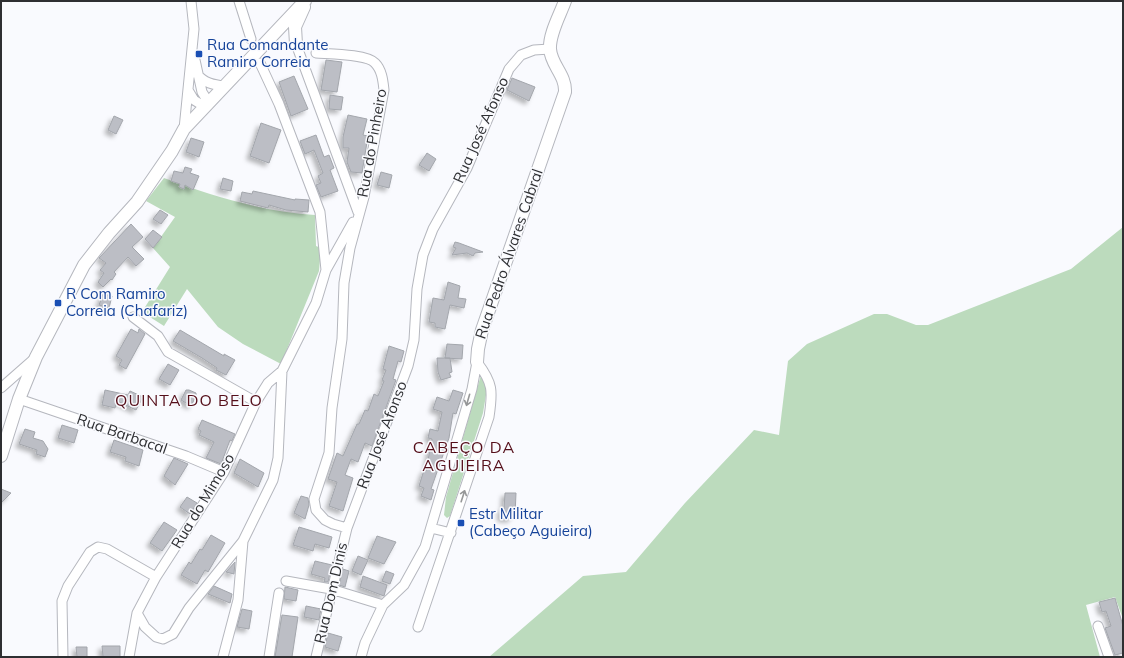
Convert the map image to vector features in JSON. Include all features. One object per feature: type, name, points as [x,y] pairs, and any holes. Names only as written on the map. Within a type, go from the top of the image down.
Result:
[{"type":"street","points":[[184,129],[194,29],[191,1]]},
{"type":"street","points":[[239,1],[251,39]]},
{"type":"street","points":[[306,1],[291,33],[358,212],[344,283],[342,338],[332,408],[329,454],[314,499],[316,510],[325,520],[347,528]]},
{"type":"street","points":[[550,49],[552,36],[565,1]]},
{"type":"street","points":[[1,456],[19,399],[36,357],[84,265],[109,233],[137,202],[172,151],[184,129],[270,37],[291,33]]},
{"type":"street","points":[[193,47],[197,73],[207,105]]},
{"type":"street","name":"Rua Pedro Álvares Cabral","points":[[360,657],[383,605],[404,585],[425,547],[431,528],[472,388],[482,330],[565,92],[565,82],[550,49]]},
{"type":"street","name":"Rua José Afonso","points":[[347,528],[408,366],[414,340],[417,289],[423,255],[433,229],[467,168],[508,69],[521,55],[534,50],[550,49]]},
{"type":"street","name":"Rua do Pinheiro","points":[[316,53],[365,58],[375,62],[381,73],[384,90],[364,197],[358,212]]},
{"type":"street","points":[[260,63],[279,104],[320,212],[326,270]]},
{"type":"street","points":[[197,73],[204,80],[213,85],[224,86]]},
{"type":"street","points":[[188,90],[194,100],[207,105]]},
{"type":"street","points":[[137,613],[145,627],[156,637],[163,639],[173,634],[189,608],[243,541],[273,480],[275,472],[278,458],[282,371],[316,303],[326,270],[358,212]]},
{"type":"street","points":[[133,317],[158,336],[168,352],[256,402]]},
{"type":"street","points":[[1,388],[36,357]]},
{"type":"street","points":[[418,627],[489,417],[492,394],[488,376],[477,362]]},
{"type":"street","name":"Rua do Mimoso","points":[[129,657],[137,613],[156,577],[224,472],[256,402],[268,383],[282,371]]},
{"type":"street","name":"Rua Barbacal","points":[[19,399],[186,456],[224,472]]},
{"type":"street","name":"Rua Dom Dinis","points":[[316,657],[347,528]]},
{"type":"street","points":[[431,528],[451,533]]},
{"type":"street","points":[[223,657],[238,600],[243,541]]},
{"type":"street","points":[[63,657],[62,601],[68,586],[90,552],[98,547],[107,549],[156,577]]},
{"type":"street","points":[[286,581],[332,589],[383,605]]},
{"type":"street","points":[[268,657],[279,593]]},
{"type":"street","points":[[1098,626],[1109,657]]},
{"type":"green space","points":[[164,178],[219,197],[257,207],[315,215],[316,246],[321,248],[319,271],[281,364],[243,344],[218,327],[187,289],[164,326],[142,312],[170,267],[153,248],[175,217],[146,201]]},
{"type":"green space","points":[[1123,227],[1123,619],[1115,597],[1086,605],[1100,657],[489,657],[583,576],[626,572],[685,503],[754,430],[779,435],[788,361],[807,344],[874,314],[887,314],[916,325],[928,325],[1071,269]]},
{"type":"green space","points":[[481,375],[487,389],[483,413],[450,516],[447,518],[444,515],[446,497]]},
{"type":"building","points":[[326,60],[342,62],[337,92],[321,90]]},
{"type":"building","points":[[294,76],[308,109],[291,116],[279,82]]},
{"type":"building","points":[[512,78],[535,87],[529,101],[507,90]]},
{"type":"building","points":[[330,95],[343,97],[341,110],[329,109]]},
{"type":"building","points":[[348,115],[367,119],[363,135],[368,136],[362,173],[351,172],[347,162],[349,148],[343,148],[343,137]]},
{"type":"building","points":[[114,116],[123,120],[116,134],[108,130]]},
{"type":"building","points":[[261,123],[281,130],[269,163],[250,156]]},
{"type":"building","points":[[316,135],[324,157],[329,155],[334,168],[330,170],[338,191],[321,197],[316,185],[321,183],[318,176],[323,173],[314,150],[305,154],[300,141]]},
{"type":"building","points":[[191,138],[204,142],[199,157],[186,152]]},
{"type":"building","points":[[427,153],[436,159],[429,171],[419,165]]},
{"type":"building","points":[[185,167],[192,169],[190,173],[199,176],[193,190],[185,185],[184,189],[179,187],[180,184],[171,181],[174,171],[183,173]]},
{"type":"building","points":[[381,172],[392,175],[389,188],[377,185]]},
{"type":"building","points":[[223,178],[233,181],[231,191],[220,189]]},
{"type":"building","points":[[253,191],[295,200],[309,200],[308,212],[286,210],[269,205],[268,208],[240,201],[242,192],[252,194]]},
{"type":"building","points":[[160,210],[168,215],[161,224],[153,219]]},
{"type":"building","points":[[131,224],[143,237],[132,247],[144,259],[136,266],[128,257],[114,272],[116,274],[112,280],[111,279],[103,287],[98,282],[104,273],[100,270],[106,263],[99,258]]},
{"type":"building","points":[[153,230],[162,237],[153,248],[145,239]]},
{"type":"building","points":[[455,242],[483,252],[475,253],[473,256],[467,253],[452,255],[456,248],[453,247]]},
{"type":"building","points":[[448,282],[460,286],[458,298],[466,299],[464,308],[450,305],[445,329],[435,327],[435,323],[429,322],[433,298],[444,300]]},
{"type":"building","points":[[103,294],[112,296],[109,308],[99,305]]},
{"type":"building","points":[[131,329],[138,333],[139,329],[145,334],[126,369],[119,365],[122,360],[116,356]]},
{"type":"building","points":[[180,330],[224,356],[224,354],[235,360],[226,375],[216,370],[217,368],[202,358],[173,341]]},
{"type":"building","points":[[447,344],[463,345],[462,359],[445,358]]},
{"type":"building","points":[[389,346],[404,351],[401,362],[398,361],[393,379],[396,380],[372,446],[365,443],[358,462],[351,459],[345,475],[353,478],[343,511],[329,506],[337,482],[328,479],[337,453],[343,456],[357,424],[359,424],[365,410],[368,411],[374,394],[378,396],[384,381],[382,380],[386,370],[383,369]]},
{"type":"building","points":[[437,358],[450,358],[452,372],[449,373],[451,377],[441,380],[438,372]]},
{"type":"building","points":[[168,364],[179,370],[170,385],[159,379]]},
{"type":"building","points":[[105,390],[128,395],[130,391],[143,397],[136,410],[117,401],[115,408],[102,405]]},
{"type":"building","points":[[186,390],[196,393],[191,406],[181,400]]},
{"type":"building","points":[[453,390],[463,393],[456,414],[453,413],[449,438],[431,489],[434,490],[431,500],[421,496],[424,488],[419,486],[424,470],[426,471],[432,439],[428,438],[430,429],[438,431],[442,412],[433,409],[437,397],[449,401]]},
{"type":"building","points":[[202,420],[235,434],[232,441],[230,440],[221,464],[206,458],[214,442],[199,435],[201,431],[198,429]]},
{"type":"building","points":[[62,425],[78,430],[74,443],[58,438]]},
{"type":"building","points":[[25,429],[35,432],[33,438],[43,441],[48,449],[45,457],[36,454],[37,450],[19,444]]},
{"type":"building","points":[[114,440],[143,450],[139,466],[125,461],[126,457],[110,452]]},
{"type":"building","points":[[174,458],[188,464],[175,485],[164,476]]},
{"type":"building","points":[[240,459],[264,473],[258,487],[234,473]]},
{"type":"building","points":[[1,489],[11,493],[1,503]]},
{"type":"building","points":[[505,493],[516,493],[515,515],[512,515],[511,519],[501,518],[501,509],[504,509]]},
{"type":"building","points":[[301,496],[308,498],[309,505],[305,519],[294,513]]},
{"type":"building","points":[[187,497],[197,503],[190,514],[180,507]]},
{"type":"building","points":[[164,522],[177,530],[162,551],[150,543]]},
{"type":"building","points":[[299,527],[332,537],[329,548],[315,544],[313,551],[293,545]]},
{"type":"building","points":[[211,535],[225,543],[208,572],[205,570],[197,584],[181,575],[189,562],[191,564],[200,549],[202,550]]},
{"type":"building","points":[[377,536],[396,542],[384,564],[368,558]]},
{"type":"building","points":[[358,556],[368,560],[361,575],[352,571]]},
{"type":"building","points":[[315,561],[332,565],[328,582],[324,582],[325,578],[311,574]]},
{"type":"building","points":[[235,562],[234,574],[226,572]]},
{"type":"building","points":[[343,569],[349,571],[345,587],[339,585]]},
{"type":"building","points":[[386,571],[394,574],[390,584],[382,581]]},
{"type":"building","points":[[363,576],[387,585],[384,596],[360,587]]},
{"type":"building","points":[[214,586],[232,594],[230,603],[208,594]]},
{"type":"building","points":[[285,587],[298,590],[296,601],[284,599]]},
{"type":"building","points":[[1115,598],[1123,626],[1123,653],[1115,655],[1105,628],[1111,626],[1106,611],[1102,612],[1099,602]]},
{"type":"building","points":[[306,606],[321,609],[319,620],[304,617]]},
{"type":"building","points":[[242,609],[252,611],[249,629],[237,627]]},
{"type":"building","points":[[282,615],[298,617],[292,657],[275,657]]},
{"type":"building","points":[[328,633],[342,637],[338,651],[325,647]]},
{"type":"building","points":[[102,646],[120,646],[120,657],[103,657]]},
{"type":"building","points":[[76,647],[87,647],[87,657],[77,657]]},
{"type":"place","name":"Rua Comandante Ramiro Correia","points":[[199,54]]},
{"type":"place","name":"R Com Ramiro Correia (Chafariz)","points":[[58,303]]},
{"type":"place","name":"Estr Militar (Cabeço Aguieira)","points":[[461,523]]},
{"type":"district","name":"QUINTA DO BELO","points":[[189,400]]},
{"type":"district","name":"CABEÇO DA AGUIEIRA","points":[[464,456]]}]
